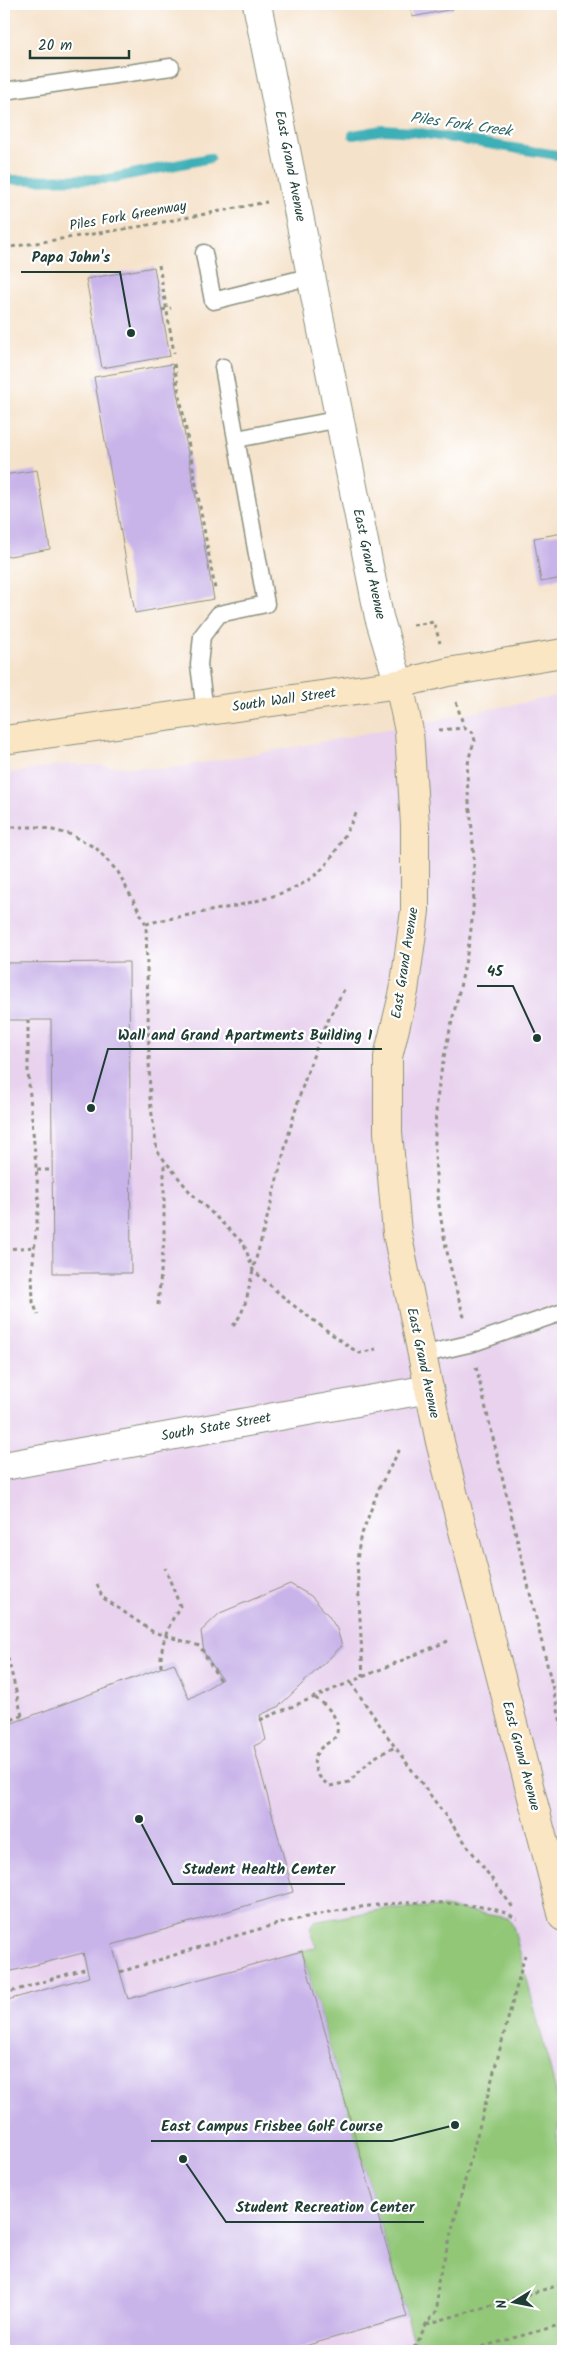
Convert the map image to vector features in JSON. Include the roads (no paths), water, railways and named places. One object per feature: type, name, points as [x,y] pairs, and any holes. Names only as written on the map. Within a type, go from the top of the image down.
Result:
[{"type":"main road","name":"South Wall Street","points":[[4,740],[400,684],[448,672],[563,653]]},
{"type":"main road","name":"East Grand Avenue","points":[[400,684],[409,731],[416,825],[415,911],[404,991],[388,1057],[388,1132],[397,1233],[440,1442],[563,1916]]},
{"type":"street","name":"East Grand Avenue","points":[[257,4],[379,617],[400,684]]},
{"type":"street","name":"South State Street","points":[[4,1466],[429,1389]]},
{"type":"lane","points":[[4,91],[172,67]]},
{"type":"lane","points":[[204,253],[213,301],[312,276]]},
{"type":"lane","points":[[205,711],[199,665],[202,636],[220,614],[266,604],[223,367]]},
{"type":"lane","points":[[236,439],[340,419]]},
{"type":"lane","points":[[422,1355],[473,1342],[563,1312]]},
{"type":"waterway","name":"Piles Fork Creek","points":[[353,135],[383,130],[414,132],[563,156]]},
{"type":"waterway","name":"Piles Fork Creek","points":[[4,180],[108,179],[210,158]]},
{"type":"place","name":"Papa John's","points":[[131,333]]},
{"type":"place","name":"45","points":[[537,1038]]},
{"type":"place","name":"Wall and Grand Apartments Building 1","points":[[91,1108]]},
{"type":"place","name":"Student Health Center","points":[[139,1819]]},
{"type":"place","name":"East Campus Frisbee Golf Course","points":[[455,2125]]},
{"type":"place","name":"Student Recreation Center","points":[[183,2159]]}]
